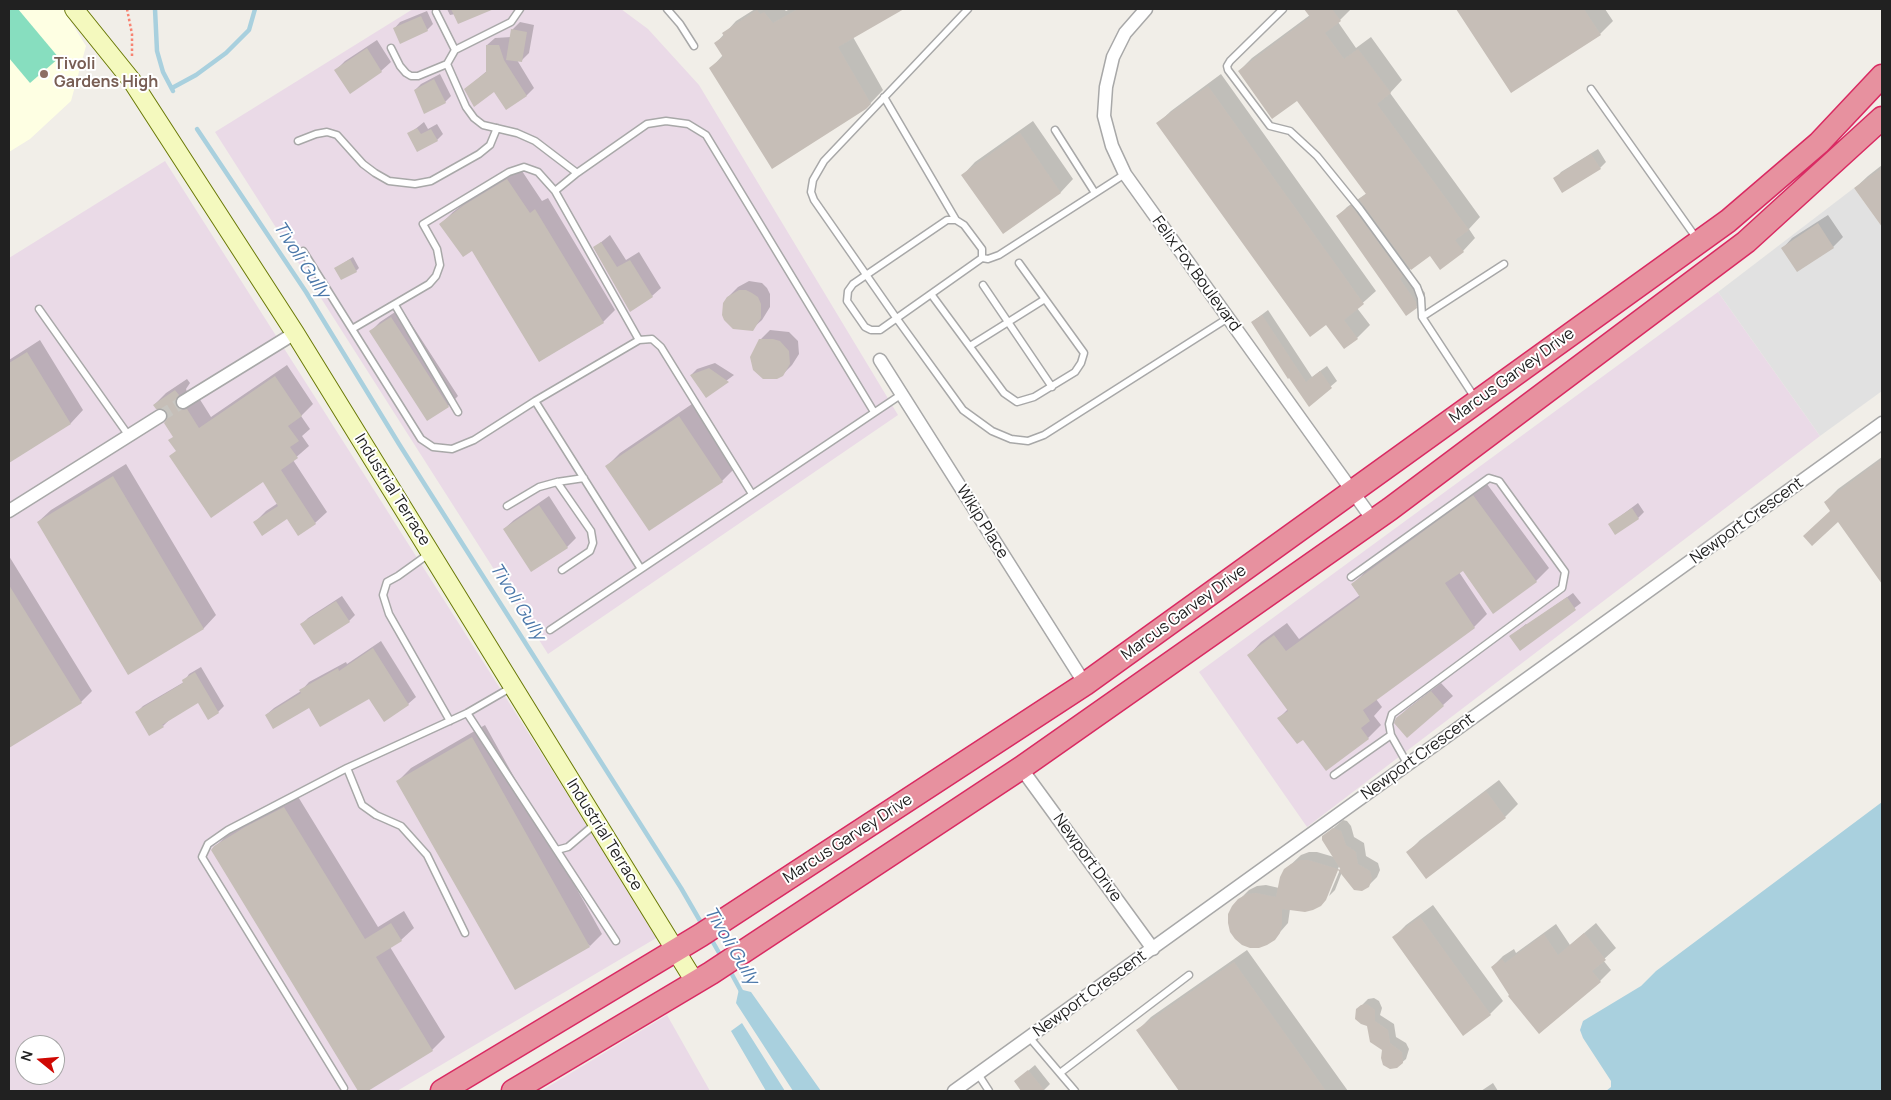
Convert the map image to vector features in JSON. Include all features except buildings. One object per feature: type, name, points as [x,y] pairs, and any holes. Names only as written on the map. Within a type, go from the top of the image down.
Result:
[{"type":"highway","name":"Marcus Garvey Drive","points":[[442,1091],[675,952],[1085,684],[1728,221],[1819,143],[1882,76]]},
{"type":"highway","name":"Marcus Garvey Drive","points":[[513,1091],[695,982],[1021,768],[1373,520],[1746,242],[1882,118]]},
{"type":"street","name":"Industrial Terrace","points":[[74,9],[126,74],[295,333],[695,982]]},
{"type":"street","name":"Felix Fox Boulevard","points":[[1146,9],[1125,33],[1113,57],[1106,87],[1104,116],[1112,146],[1125,174],[1373,520]]},
{"type":"street","points":[[183,402],[295,333]]},
{"type":"street","name":"Wikip Place","points":[[880,360],[1085,684]]},
{"type":"street","points":[[9,511],[160,416]]},
{"type":"street","name":"Newport Crescent","points":[[954,1091],[1882,423]]},
{"type":"street","name":"Newport Drive","points":[[1021,768],[1153,949]]},
{"type":"lane","points":[[391,48],[400,66],[406,73],[411,76],[418,76],[447,64],[454,50],[511,22],[520,9]]},
{"type":"lane","points":[[667,9],[680,24],[694,46]]},
{"type":"lane","points":[[968,9],[824,161],[813,180],[811,192],[814,200],[963,410],[992,431],[1012,439],[1028,441],[1044,435],[1228,318]]},
{"type":"lane","points":[[1284,9],[1230,61],[1227,66],[1228,70],[1270,126],[1290,131],[1317,156],[1360,209],[1417,286],[1421,298],[1422,317],[1477,402]]},
{"type":"lane","points":[[436,12],[454,50]]},
{"type":"lane","points":[[447,64],[466,106],[474,118],[483,125],[517,133],[535,141],[577,173]]},
{"type":"lane","points":[[1591,89],[1699,242]]},
{"type":"lane","points":[[884,97],[956,220]]},
{"type":"lane","points":[[555,191],[577,173],[647,124],[666,121],[688,124],[706,135],[874,412]]},
{"type":"lane","points":[[298,141],[327,132],[337,134],[363,164],[375,173],[389,180],[415,184],[431,181],[479,154],[490,145],[497,128]]},
{"type":"lane","points":[[1055,130],[1095,193]]},
{"type":"lane","points":[[352,329],[429,284],[436,276],[440,265],[437,249],[423,224],[509,172],[524,167],[538,172],[555,191],[639,340]]},
{"type":"lane","points":[[982,258],[982,249],[964,224],[956,220],[947,220],[853,284],[848,291],[847,301],[865,326],[871,330],[880,330],[982,258],[988,259],[999,255],[1125,174]]},
{"type":"lane","points":[[303,251],[421,439],[434,447],[452,449],[474,440],[535,401],[639,340],[652,339],[662,347],[752,494]]},
{"type":"lane","points":[[931,294],[1004,393],[1017,402],[1034,397],[1075,372],[1081,364],[1084,353],[1019,263]]},
{"type":"lane","points":[[1422,317],[1504,264]]},
{"type":"lane","points":[[983,285],[1052,386]]},
{"type":"lane","points":[[970,346],[1045,299]]},
{"type":"lane","points":[[394,305],[458,412]]},
{"type":"lane","points":[[39,309],[129,436]]},
{"type":"lane","points":[[550,630],[902,394]]},
{"type":"lane","points":[[535,401],[641,569]]},
{"type":"lane","points":[[507,506],[539,487],[584,478]]},
{"type":"lane","points":[[1351,576],[1489,478],[1498,481],[1565,572],[1562,588],[1392,714],[1389,724],[1391,735],[1408,765]]},
{"type":"lane","points":[[557,482],[591,530],[593,543],[590,551],[562,570]]},
{"type":"lane","points":[[430,553],[387,582],[383,595],[389,614],[450,720]]},
{"type":"lane","points":[[344,1088],[202,857],[208,844],[228,830],[347,768],[467,713],[512,686]]},
{"type":"lane","points":[[467,713],[616,940]]},
{"type":"lane","points":[[1334,775],[1391,735]]},
{"type":"lane","points":[[347,768],[362,805],[376,815],[401,826],[427,855],[465,933]]},
{"type":"lane","points":[[557,850],[568,847],[596,823]]},
{"type":"lane","points":[[1060,1073],[1188,975]]},
{"type":"lane","points":[[1029,1037],[1075,1091]]},
{"type":"lane","points":[[978,1074],[989,1091]]},
{"type":"path","points":[[126,74],[133,55],[132,34],[127,9]]},
{"type":"shaded area","name":"Tivoli Gardens High","points":[[9,9],[63,9],[86,46],[71,101],[30,139],[9,152]]},
{"type":"shaded area","points":[[413,9],[621,9],[648,29],[699,85],[898,415],[548,654],[215,132]]},
{"type":"shaded area","points":[[165,161],[658,937],[397,1091],[9,1091],[9,258]]},
{"type":"shaded area","points":[[1854,188],[1882,227],[1882,391],[1820,436],[1718,292]]},
{"type":"shaded area","points":[[1718,292],[1820,436],[1307,827],[1199,672]]},
{"type":"shaded area","points":[[667,1015],[710,1091],[541,1091]]},
{"type":"green space","points":[[9,9],[18,9],[59,58],[30,83],[9,58]]},
{"type":"water","points":[[1882,802],[1882,1091],[1606,1091],[1611,1087],[1611,1081],[1583,1038],[1580,1030],[1583,1021],[1641,986],[1656,971]]},
{"type":"water","points":[[739,989],[751,992],[821,1091],[793,1091],[736,1003]]},
{"type":"water","points":[[742,1023],[785,1091],[766,1091],[731,1031]]},
{"type":"waterway","name":"Tivoli Gully","points":[[155,9],[157,51],[163,72],[173,91]]},
{"type":"waterway","points":[[172,88],[196,75],[226,53],[249,30],[255,9]]},
{"type":"waterway","name":"Tivoli Gully","points":[[197,129],[306,292],[399,444],[681,888],[703,926]]},
{"type":"waterway","name":"Tivoli Gully","points":[[710,937],[722,958]]},
{"type":"waterway","name":"Tivoli Gully","points":[[729,969],[742,993]]},
{"type":"tunnel","points":[[160,416],[183,402]]},
{"type":"place","name":"Tivoli Gardens High","points":[[44,74]]}]
